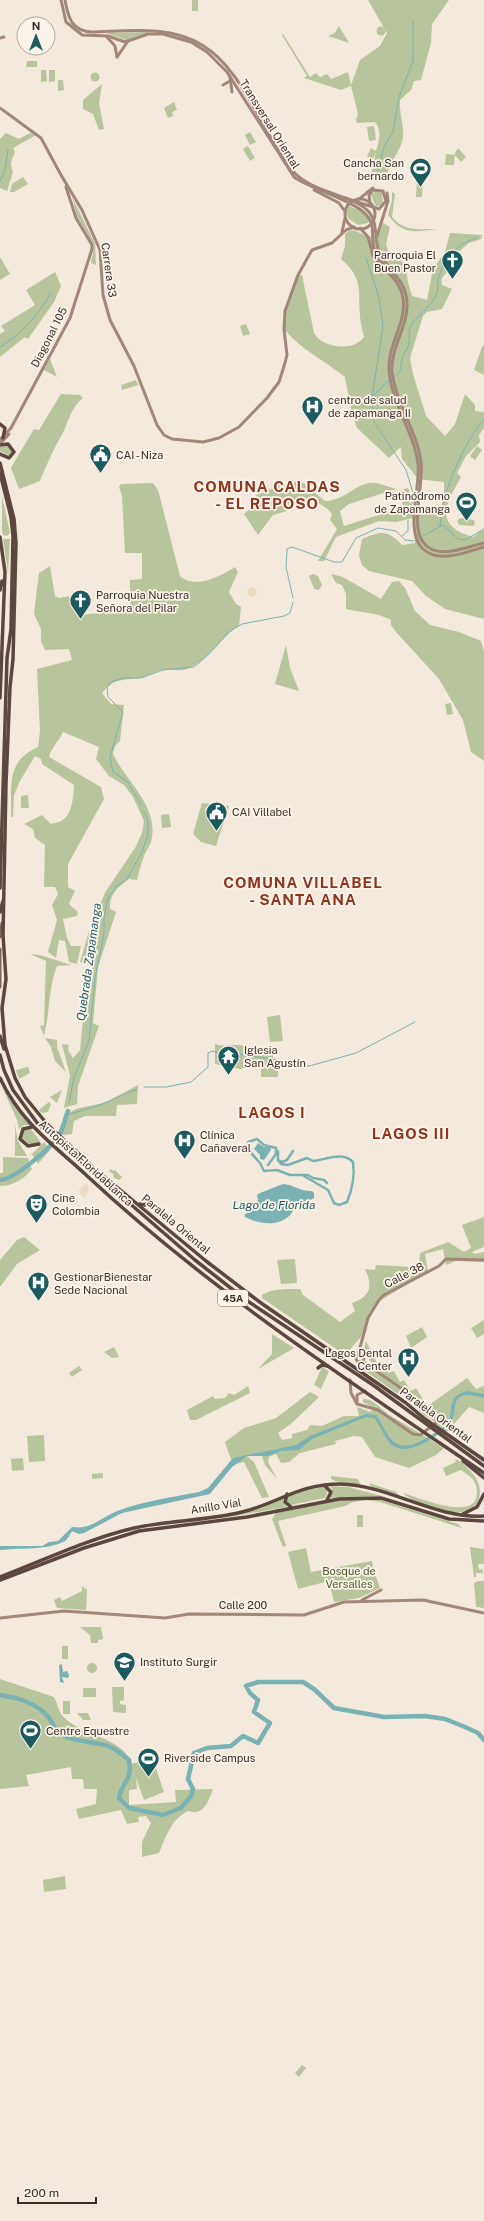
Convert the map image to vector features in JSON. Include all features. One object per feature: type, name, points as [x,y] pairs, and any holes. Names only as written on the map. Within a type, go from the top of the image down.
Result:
[{"type":"highway","points":[[0,424],[5,428],[1,439]]},
{"type":"highway","points":[[0,444],[8,444],[14,452],[9,458],[0,454]]},
{"type":"highway","name":"Paralela Oriental","points":[[0,463],[14,520],[16,542],[15,603],[6,784],[5,892],[2,911],[6,979],[2,1008],[5,1045],[10,1067],[25,1097],[50,1127],[70,1146],[232,1282],[406,1402],[453,1442],[482,1459]]},
{"type":"highway","points":[[0,473],[11,517],[13,536],[7,658],[0,888]]},
{"type":"highway","points":[[0,537],[5,572],[0,698]]},
{"type":"highway","points":[[0,590],[5,572]]},
{"type":"highway","points":[[11,593],[15,603]]},
{"type":"highway","points":[[0,1036],[10,1067]]},
{"type":"highway","name":"Autopista Floridablanca","points":[[0,1055],[4,1070],[13,1090],[30,1115],[67,1150],[231,1289],[373,1385],[421,1422],[453,1442],[484,1466]]},
{"type":"highway","name":"Autopista Floridablanca","points":[[0,1079],[15,1106],[32,1127],[150,1232],[236,1301],[448,1448],[483,1476]]},
{"type":"highway","points":[[32,1127],[22,1129],[20,1139],[28,1146],[39,1144]]},
{"type":"highway","points":[[137,1203],[145,1205],[150,1200]]},
{"type":"highway","points":[[280,1335],[291,1339]]},
{"type":"highway","points":[[318,1368],[323,1365],[331,1367]]},
{"type":"highway","points":[[462,1450],[482,1459]]},
{"type":"highway","points":[[483,1476],[484,1483]]},
{"type":"highway","name":"Anillo Víal","points":[[0,1577],[125,1530],[150,1525],[236,1514],[288,1493],[324,1485],[342,1484],[362,1488],[456,1515],[484,1516]]},
{"type":"highway","points":[[324,1485],[331,1493],[329,1498],[324,1501]]},
{"type":"highway","points":[[288,1493],[285,1497],[285,1502],[288,1506],[294,1507]]},
{"type":"highway","points":[[456,1515],[465,1514],[475,1509],[484,1494]]},
{"type":"highway","name":"Anillo Víal","points":[[0,1580],[84,1548],[138,1531],[247,1517],[324,1501],[350,1498],[381,1498],[449,1519],[484,1521]]},
{"type":"main road","points":[[61,0],[63,16],[70,27],[84,35],[104,35],[121,41],[128,41]]},
{"type":"main road","name":"Transversal Oriental","points":[[65,0],[70,21],[82,30],[92,32],[164,31],[190,39],[208,49],[230,71],[292,171],[309,184],[358,205],[369,213],[375,226],[380,253],[404,288],[407,301],[406,316],[394,356],[392,372],[420,455],[422,470],[418,514],[419,536],[427,547],[441,552],[484,543]]},
{"type":"main road","name":"Transversal Oriental","points":[[128,41],[144,35],[155,34],[186,40],[210,54],[230,79],[287,169],[294,177],[311,188],[365,212],[372,225],[372,241],[376,253],[396,281],[403,297],[404,309],[393,345],[389,369],[397,400],[418,463],[414,524],[416,537],[423,548],[435,556],[447,556],[484,547]]},
{"type":"main road","points":[[104,35],[115,46],[117,57],[128,41]]},
{"type":"main road","points":[[0,38],[4,36]]},
{"type":"main road","points":[[223,85],[230,79]]},
{"type":"main road","points":[[230,79],[232,92]]},
{"type":"main road","name":"Carrera 33","points":[[0,108],[41,138],[82,210],[98,244],[103,295],[110,320],[134,366],[157,425],[166,437],[185,441],[212,440],[230,433],[250,417],[271,394],[279,382],[288,355],[284,329],[285,311],[294,282],[312,250],[332,243],[340,235]]},
{"type":"main road","name":"Diagonal 105","points":[[0,444],[6,439],[70,318],[92,249],[92,245],[76,218],[66,184]]},
{"type":"main road","points":[[344,210],[349,203],[358,199],[372,189],[378,187],[383,189],[388,197],[376,237]]},
{"type":"main road","points":[[311,188],[339,203],[344,210],[345,218],[340,235]]},
{"type":"main road","points":[[339,197],[372,208],[382,208],[386,201],[385,194],[381,190],[372,189]]},
{"type":"main road","points":[[340,235],[346,230],[354,227],[360,228],[370,225],[375,219],[375,211],[371,204],[369,195],[372,189]]},
{"type":"main road","points":[[358,199],[371,204]]},
{"type":"main road","points":[[345,218],[354,227]]},
{"type":"main road","points":[[360,228],[368,237],[370,248],[379,264],[396,281]]},
{"type":"main road","name":"Diagonal 105","points":[[1,439],[11,428]]},
{"type":"main road","points":[[0,937],[2,911]]},
{"type":"main road","points":[[0,949],[0,987]]},
{"type":"main road","name":"Calle 38","points":[[359,1359],[368,1318],[384,1295],[439,1266],[446,1259],[484,1260]]},
{"type":"main road","name":"Calle 38","points":[[362,1345],[364,1356]]},
{"type":"main road","points":[[359,1359],[364,1356]]},
{"type":"main road","points":[[346,1362],[351,1362],[364,1356]]},
{"type":"main road","points":[[364,1356],[370,1366]]},
{"type":"main road","points":[[350,1380],[351,1392],[357,1404],[378,1410],[416,1435],[420,1435],[436,1423],[436,1418],[428,1407],[359,1359]]},
{"type":"main road","points":[[359,1359],[358,1366],[361,1372]]},
{"type":"main road","points":[[357,1404],[357,1395],[365,1391]]},
{"type":"main road","points":[[428,1407],[429,1402]]},
{"type":"main road","points":[[360,1601],[381,1590]]},
{"type":"main road","name":"Calle 200","points":[[0,1618],[64,1610],[166,1618],[190,1614],[304,1615],[341,1602],[360,1601],[431,1601],[484,1613]]},
{"type":"green space","points":[[192,0],[198,0],[198,11],[192,11]]},
{"type":"green space","points":[[368,0],[449,0],[432,24],[431,43],[421,80],[414,81],[411,90],[400,100],[403,128],[402,143],[389,169],[386,181],[370,180],[376,152],[373,159],[367,156],[371,148],[376,151],[379,140],[379,129],[375,122],[357,123],[356,120],[358,114],[351,86],[341,90],[304,78],[307,76],[282,35],[283,34],[310,77],[316,73],[320,77],[327,74],[331,79],[348,72],[351,85],[360,60],[380,46],[387,33]]},
{"type":"green space","points":[[339,26],[349,43],[328,36],[335,33]]},
{"type":"green space","points":[[381,26],[386,31],[381,36],[376,31]]},
{"type":"green space","points":[[149,32],[126,40],[106,33]]},
{"type":"green space","points":[[27,61],[37,61],[37,67],[26,67]]},
{"type":"green space","points":[[41,70],[46,70],[47,81],[41,82]]},
{"type":"green space","points":[[49,70],[55,70],[55,81],[49,82]]},
{"type":"green space","points":[[95,72],[100,77],[95,82],[90,77]]},
{"type":"green space","points":[[58,80],[63,80],[64,90],[58,91]]},
{"type":"green space","points":[[102,84],[99,103],[104,129],[99,130],[93,114],[83,109],[83,100]]},
{"type":"green space","points":[[174,102],[177,110],[172,112],[173,116],[168,118],[164,108]]},
{"type":"green space","points":[[374,126],[376,140],[369,141],[367,127]]},
{"type":"green space","points":[[250,132],[256,142],[250,145],[245,135]]},
{"type":"green space","points":[[6,133],[19,139],[30,133],[36,135],[13,148],[15,152],[11,164],[13,172],[7,191],[0,188],[0,139]]},
{"type":"green space","points":[[248,146],[255,158],[250,161],[243,149]]},
{"type":"green space","points":[[458,148],[466,157],[461,162],[455,155],[454,165],[445,165],[446,154],[454,155]]},
{"type":"green space","points":[[23,177],[28,184],[14,192],[10,192],[12,184]]},
{"type":"green space","name":"Cancha San bernardo","points":[[417,180],[423,181],[422,197],[416,197]]},
{"type":"green space","points":[[377,190],[382,193],[383,204],[376,207],[371,195]]},
{"type":"green space","points":[[392,192],[395,194],[392,217],[397,222],[413,229],[437,229],[410,231],[399,226],[388,215],[392,200]]},
{"type":"green space","points":[[72,197],[95,244],[96,265],[91,263],[94,246],[77,216]]},
{"type":"green space","points":[[349,206],[363,212],[369,221],[368,223],[358,225],[349,219],[346,213]]},
{"type":"green space","points":[[383,223],[390,227],[386,244],[389,254],[406,264],[408,283],[412,296],[427,300],[433,269],[445,252],[450,233],[482,235],[481,239],[469,243],[455,255],[452,268],[443,276],[441,281],[442,285],[452,289],[442,309],[427,312],[423,316],[410,358],[413,374],[426,416],[445,436],[455,424],[465,394],[475,405],[475,411],[484,412],[484,428],[479,435],[480,442],[466,456],[457,473],[461,477],[451,496],[446,513],[452,526],[460,532],[473,537],[484,529],[484,619],[445,609],[426,596],[412,581],[369,571],[362,565],[359,555],[362,539],[374,534],[388,534],[402,545],[415,543],[413,518],[396,522],[379,521],[336,537],[324,561],[318,561],[337,529],[330,520],[332,514],[325,507],[316,502],[296,500],[287,511],[273,515],[258,535],[244,514],[252,507],[256,495],[281,485],[301,481],[325,501],[339,498],[365,484],[374,483],[396,489],[349,504],[340,511],[344,526],[388,512],[439,514],[444,496],[444,482],[418,479],[402,459],[401,447],[389,458],[357,428],[352,414],[345,377],[297,343],[284,329],[285,311],[298,275],[302,275],[314,333],[318,338],[331,345],[346,346],[359,342],[364,337],[360,320],[358,284],[353,272],[341,259],[345,246],[345,234],[353,231],[365,236],[378,236]]},
{"type":"green space","points":[[0,257],[10,274],[0,280]]},
{"type":"green space","points":[[55,272],[61,286],[54,302],[28,339],[25,337],[0,357],[0,334],[5,331],[1,326],[35,305],[26,290]]},
{"type":"green space","points":[[246,324],[250,334],[243,336],[240,326]]},
{"type":"green space","points":[[484,345],[484,375],[474,370]]},
{"type":"green space","points":[[50,359],[57,377],[44,370]]},
{"type":"green space","points":[[136,380],[138,385],[122,390],[121,385]]},
{"type":"green space","points":[[61,394],[80,395],[83,398],[78,402],[72,412],[40,481],[19,489],[11,468],[34,429],[39,430]]},
{"type":"green space","points":[[7,445],[13,452],[10,457],[0,451],[0,447]]},
{"type":"green space","points":[[477,446],[482,450],[475,460],[470,456]]},
{"type":"green space","points":[[153,483],[158,490],[180,576],[186,580],[200,582],[223,574],[235,567],[238,572],[229,592],[236,604],[241,607],[239,626],[226,636],[202,660],[187,669],[158,671],[143,677],[117,681],[107,687],[102,693],[111,704],[124,705],[120,741],[115,746],[113,754],[147,806],[153,829],[151,842],[144,856],[137,880],[129,879],[115,891],[111,899],[110,909],[116,912],[98,967],[93,1023],[99,1026],[78,1086],[77,1104],[64,1108],[70,1076],[62,1044],[69,1045],[68,1050],[73,1058],[80,1050],[83,1020],[91,989],[92,966],[99,932],[90,926],[106,891],[135,848],[142,833],[144,821],[133,797],[124,785],[109,776],[96,759],[99,747],[63,732],[49,757],[101,787],[104,799],[68,864],[68,887],[75,891],[69,904],[78,912],[77,916],[63,919],[67,938],[71,946],[81,946],[77,964],[69,962],[65,941],[59,940],[56,958],[48,952],[57,920],[52,905],[58,894],[55,887],[44,887],[45,845],[35,838],[33,829],[24,824],[42,815],[51,824],[63,820],[71,808],[74,785],[42,764],[41,759],[35,756],[20,781],[14,795],[13,817],[11,817],[11,785],[15,768],[27,753],[38,747],[40,731],[37,669],[72,660],[69,649],[45,650],[41,641],[41,629],[34,614],[39,573],[50,566],[55,596],[59,598],[76,595],[79,615],[130,610],[130,580],[142,579],[142,553],[125,553],[122,496],[119,487],[121,484]]},
{"type":"green space","points":[[408,488],[410,493],[407,494],[411,505],[404,508],[398,491]]},
{"type":"green space","points":[[2,496],[10,533],[7,536],[3,535],[2,531]]},
{"type":"green space","name":"Patinódromo de Zapamanga","points":[[460,518],[474,520],[475,524],[473,526],[459,525],[457,521]]},
{"type":"green space","points":[[3,539],[10,539],[8,573]]},
{"type":"green space","points":[[313,574],[318,576],[322,585],[319,590],[314,589],[309,576]]},
{"type":"green space","points":[[331,574],[343,577],[381,599],[392,582],[399,581],[405,588],[415,611],[430,625],[459,632],[481,641],[484,651],[484,761],[471,752],[463,720],[439,679],[396,632],[391,625],[391,620],[375,614],[346,609],[346,594],[342,585],[336,583]]},
{"type":"green space","points":[[286,645],[290,668],[299,691],[275,684]]},
{"type":"green space","points":[[451,703],[453,714],[447,715],[445,704]]},
{"type":"green space","points":[[28,795],[29,808],[21,808],[21,796]]},
{"type":"green space","points":[[202,803],[229,806],[216,846],[201,842],[193,834]]},
{"type":"green space","points":[[169,814],[171,827],[162,828],[161,815]]},
{"type":"green space","points":[[89,931],[98,933],[91,965],[80,962]]},
{"type":"green space","points":[[30,954],[72,965],[57,966],[52,983],[44,1036],[40,1026],[44,1025],[46,961]]},
{"type":"green space","points":[[280,1015],[283,1041],[270,1042],[267,1017]]},
{"type":"green space","points":[[45,1038],[57,1040],[57,1047],[66,1072],[55,1061],[51,1047]]},
{"type":"green space","points":[[215,1044],[223,1046],[237,1045],[264,1049],[273,1048],[273,1061],[278,1062],[278,1077],[261,1077],[261,1062],[254,1066],[240,1069],[215,1064]]},
{"type":"green space","points":[[28,1067],[30,1073],[19,1079],[16,1070]]},
{"type":"green space","points":[[0,1082],[30,1125],[24,1125],[19,1129],[17,1120]]},
{"type":"green space","points":[[138,1085],[137,1104],[117,1105],[116,1116],[85,1116],[74,1121],[72,1134],[63,1135],[59,1130],[62,1121],[72,1111],[78,1108],[108,1101]]},
{"type":"green space","points":[[62,1090],[57,1103],[50,1097]]},
{"type":"green space","points":[[49,1102],[51,1104],[48,1112],[42,1113],[39,1110]]},
{"type":"green space","points":[[15,1125],[18,1141],[27,1156],[15,1156]]},
{"type":"green space","points":[[30,1128],[40,1141],[39,1143],[28,1144],[21,1138],[24,1130]]},
{"type":"green space","points":[[44,1142],[50,1150],[38,1164],[32,1154]]},
{"type":"green space","points":[[3,1157],[28,1158],[32,1169],[18,1181],[9,1185],[0,1186],[0,1173],[3,1173]]},
{"type":"green space","points":[[111,1169],[113,1171],[115,1170],[122,1177],[119,1180],[114,1178],[113,1174],[109,1171]]},
{"type":"green space","points":[[484,1217],[484,1247],[472,1252],[474,1254],[484,1252],[484,1262],[456,1261],[446,1265],[443,1249],[425,1254],[428,1272],[381,1300],[371,1312],[361,1337],[345,1355],[262,1298],[262,1295],[271,1291],[280,1289],[300,1289],[303,1295],[340,1322],[355,1311],[352,1303],[367,1294],[369,1290],[369,1280],[365,1269],[375,1270],[376,1265],[414,1267],[419,1265],[420,1253],[448,1242],[464,1252],[471,1248],[462,1225]]},
{"type":"green space","points":[[24,1237],[40,1250],[17,1264],[0,1287],[0,1260],[17,1240]]},
{"type":"green space","points":[[295,1259],[297,1283],[281,1284],[277,1260]]},
{"type":"green space","points":[[484,1320],[484,1334],[477,1338],[471,1328]]},
{"type":"green space","points":[[422,1327],[427,1337],[411,1348],[406,1336]]},
{"type":"green space","points":[[272,1334],[294,1348],[258,1369],[272,1354]]},
{"type":"green space","points":[[366,1341],[378,1365],[383,1363],[388,1373],[394,1371],[400,1382],[404,1380],[411,1391],[416,1388],[424,1401],[385,1376],[376,1367],[369,1358],[365,1349]]},
{"type":"green space","points":[[114,1347],[119,1357],[112,1358],[104,1352]]},
{"type":"green space","points":[[362,1364],[365,1364],[402,1390],[398,1394],[361,1368]]},
{"type":"green space","points":[[79,1366],[82,1370],[72,1377],[69,1373]]},
{"type":"green space","points":[[322,1367],[329,1371],[321,1389],[314,1385]]},
{"type":"green space","points":[[467,1378],[476,1389],[484,1386],[484,1413],[469,1407],[444,1435],[434,1428],[440,1420],[429,1405]]},
{"type":"green space","points":[[248,1386],[250,1393],[196,1420],[190,1420],[187,1410],[213,1396],[215,1399],[225,1398],[229,1393],[234,1395]]},
{"type":"green space","points":[[310,1392],[319,1397],[292,1423],[278,1433],[282,1440],[292,1438],[292,1434],[307,1430],[310,1425],[322,1426],[344,1416],[359,1416],[357,1407],[371,1412],[372,1407],[363,1402],[363,1399],[367,1399],[391,1416],[444,1448],[436,1455],[409,1468],[375,1457],[362,1437],[354,1436],[335,1441],[336,1444],[300,1453],[289,1462],[281,1463],[276,1454],[269,1457],[268,1462],[277,1479],[265,1465],[262,1456],[247,1456],[254,1462],[269,1497],[262,1498],[244,1462],[233,1465],[225,1442],[244,1428],[276,1418]]},
{"type":"green space","points":[[413,1398],[430,1411],[435,1422],[424,1415],[411,1402]]},
{"type":"green space","points":[[44,1435],[45,1461],[29,1462],[27,1436]]},
{"type":"green space","points":[[23,1458],[24,1470],[12,1471],[11,1459]]},
{"type":"green space","points":[[455,1459],[468,1468],[475,1477],[480,1489],[478,1501],[470,1509],[463,1512],[449,1512],[440,1510],[414,1501],[403,1493],[445,1506],[467,1506],[474,1502],[477,1489],[475,1482],[470,1477],[461,1470],[446,1476],[443,1468],[456,1462]]},
{"type":"green space","points":[[103,1473],[103,1478],[92,1479],[92,1474]]},
{"type":"green space","points":[[331,1476],[358,1479],[361,1486],[335,1481],[331,1479]]},
{"type":"green space","points":[[369,1483],[396,1492],[401,1498],[372,1489]]},
{"type":"green space","points":[[330,1486],[348,1487],[382,1496],[330,1498],[332,1489]]},
{"type":"green space","points":[[323,1487],[328,1490],[325,1498],[291,1505],[287,1503],[287,1497],[295,1492]]},
{"type":"green space","points":[[283,1496],[283,1502],[287,1507],[229,1517]]},
{"type":"green space","points":[[335,1500],[366,1500],[278,1521],[286,1546],[284,1547],[282,1545],[272,1519],[276,1513]]},
{"type":"green space","points":[[366,1500],[380,1500],[458,1524],[462,1528],[380,1502]]},
{"type":"green space","points":[[357,1515],[363,1515],[363,1527],[357,1527]]},
{"type":"green space","points":[[470,1547],[484,1549],[484,1564],[479,1564],[478,1566],[479,1569],[483,1570],[483,1573],[476,1573],[476,1577],[474,1577]]},
{"type":"green space","name":"Bosque de Versalles","points":[[306,1548],[311,1572],[372,1561],[380,1588],[359,1598],[334,1602],[329,1581],[298,1589],[288,1552]]},
{"type":"green space","points":[[484,1581],[484,1608],[476,1607],[474,1583]]},
{"type":"green space","points":[[82,1586],[87,1590],[86,1610],[57,1608],[54,1600],[60,1597],[62,1601],[82,1591]]},
{"type":"green space","points":[[80,1627],[101,1627],[103,1639],[98,1640],[98,1643],[91,1643],[90,1635]]},
{"type":"green space","points":[[62,1646],[68,1646],[68,1659],[62,1659]]},
{"type":"green space","points":[[92,1663],[97,1668],[92,1673],[87,1668]]},
{"type":"green space","points":[[0,1679],[54,1697],[61,1714],[69,1722],[119,1747],[127,1754],[132,1764],[152,1757],[164,1792],[144,1800],[136,1778],[137,1789],[129,1790],[129,1805],[176,1802],[175,1790],[213,1789],[205,1807],[198,1812],[188,1811],[182,1814],[170,1829],[159,1853],[142,1857],[142,1842],[151,1823],[146,1816],[138,1817],[139,1822],[127,1824],[121,1810],[79,1819],[76,1809],[96,1804],[97,1789],[84,1789],[83,1779],[72,1779],[71,1767],[26,1775],[29,1786],[0,1789]]},
{"type":"green space","points":[[112,1687],[124,1687],[124,1700],[120,1701],[120,1704],[126,1705],[126,1713],[113,1712]]},
{"type":"green space","points":[[83,1688],[96,1688],[96,1697],[83,1697]]},
{"type":"green space","points":[[63,1701],[70,1701],[70,1714],[63,1714]]},
{"type":"green space","points":[[77,1713],[88,1713],[91,1720],[83,1720]]},
{"type":"green space","points":[[65,1876],[66,1889],[44,1892],[43,1880]]},
{"type":"green space","points":[[302,2065],[306,2068],[299,2077],[295,2073]]},
{"type":"shaded area","points":[[250,587],[254,587],[256,588],[256,596],[250,597],[247,594],[247,590]]},
{"type":"shaded area","points":[[86,1183],[89,1189],[85,1198],[78,1192]]},
{"type":"water","points":[[258,1143],[264,1147],[270,1147],[271,1150],[264,1160],[260,1159],[260,1155],[254,1149]]},
{"type":"water","name":"Lago de Florida","points":[[283,1184],[312,1191],[314,1193],[314,1198],[305,1203],[300,1209],[296,1207],[289,1216],[278,1222],[266,1223],[254,1221],[244,1216],[258,1200],[257,1195]]},
{"type":"water","points":[[467,1391],[484,1394],[484,1398],[472,1395],[464,1395],[460,1397],[455,1406],[450,1427],[428,1441],[412,1448],[403,1449],[396,1447],[385,1437],[374,1418],[366,1417],[312,1439],[299,1450],[281,1451],[268,1456],[247,1456],[232,1467],[210,1494],[122,1513],[84,1533],[79,1534],[72,1531],[65,1541],[59,1544],[34,1548],[0,1550],[0,1546],[42,1546],[49,1542],[58,1541],[72,1527],[91,1525],[120,1510],[149,1502],[199,1492],[208,1488],[233,1458],[296,1445],[310,1436],[366,1414],[376,1415],[391,1439],[397,1444],[405,1446],[412,1445],[427,1438],[447,1425],[453,1400],[460,1394]]},
{"type":"water","points":[[62,1664],[63,1672],[67,1671],[69,1675],[68,1678],[62,1677],[64,1683],[60,1682],[59,1665]]},
{"type":"waterway","points":[[376,178],[384,147],[393,132],[399,97],[413,61],[413,21]]},
{"type":"waterway","points":[[0,181],[5,171],[8,150]]},
{"type":"waterway","points":[[396,376],[400,371],[403,356],[409,345],[410,328],[437,293],[441,270],[453,252],[465,243],[478,238]]},
{"type":"waterway","points":[[366,258],[379,298],[383,326],[372,397],[374,422],[406,470],[414,496],[410,510]]},
{"type":"waterway","points":[[0,347],[23,330],[41,309],[51,293]]},
{"type":"waterway","points":[[373,396],[389,380]]},
{"type":"waterway","points":[[442,511],[452,476],[471,437],[484,420]]},
{"type":"waterway","points":[[440,526],[441,517]]},
{"type":"waterway","points":[[402,536],[408,531],[408,520]]},
{"type":"waterway","name":"Quebrada Zapamanga","points":[[423,536],[443,525],[458,539],[465,540],[484,529]]},
{"type":"waterway","name":"Quebrada Zapamanga","points":[[293,598],[286,567],[287,549],[292,547],[334,562],[342,562],[356,538],[378,528],[396,531],[405,540],[414,541]]},
{"type":"waterway","name":"Quebrada Zapamanga","points":[[141,805],[128,782],[113,772],[110,757],[123,712],[108,697],[107,687],[111,682],[123,678],[141,678],[163,670],[194,667],[208,655],[230,631],[242,624],[284,616],[290,613],[293,602]]},
{"type":"waterway","name":"Quebrada Zapamanga","points":[[69,1103],[74,1077],[89,1041],[95,978],[104,933],[104,917],[108,898],[117,886],[127,879],[142,852],[148,835],[148,820],[143,810]]},
{"type":"waterway","points":[[144,1087],[166,1087],[191,1082],[208,1067],[208,1053],[213,1051],[222,1055],[231,1053],[278,1060],[302,1068],[356,1053],[415,1022]]},
{"type":"waterway","points":[[67,1115],[100,1105],[137,1089]]},
{"type":"waterway","name":"Quebrada Zapamanga","points":[[0,1180],[15,1174],[24,1168],[51,1145],[61,1132],[68,1111]]},
{"type":"waterway","points":[[268,1165],[276,1154],[276,1148],[264,1145],[257,1139],[248,1142],[252,1154],[260,1163],[264,1171],[277,1170],[290,1175],[308,1175],[313,1178],[324,1180],[327,1183]]},
{"type":"waterway","points":[[278,1151],[278,1160],[282,1162],[287,1160],[293,1151]]},
{"type":"waterway","points":[[278,1160],[281,1164],[288,1165],[307,1158],[313,1161],[334,1157],[344,1157],[353,1162],[352,1187],[349,1197],[347,1202],[339,1205],[334,1203],[328,1190],[304,1176]]},
{"type":"waterway","points":[[0,1695],[21,1700],[39,1708],[49,1718],[54,1727],[63,1735],[80,1741],[108,1746],[121,1753],[129,1760],[130,1772],[120,1792],[119,1798],[129,1808],[163,1815],[181,1808],[191,1796],[193,1789],[188,1779],[194,1753],[207,1748],[231,1746],[243,1736],[258,1743],[270,1723],[254,1712],[258,1700],[250,1693],[246,1686],[258,1682],[303,1682],[314,1689],[334,1708],[384,1717],[425,1716],[445,1719],[478,1733],[484,1740]]},
{"type":"place","name":"Cancha San bernardo","points":[[420,188]]},
{"type":"place","name":"Parroquia El Buen Pastor","points":[[452,280]]},
{"type":"place","name":"centro de salud de zapamanga II","points":[[312,426]]},
{"type":"place","name":"CAI - Niza","points":[[100,474]]},
{"type":"place","name":"Patinódromo de Zapamanga","points":[[466,522]]},
{"type":"place","name":"Parroquia Nuestra Señora del Pilar","points":[[80,620]]},
{"type":"place","name":"CAI Villabel","points":[[217,832]]},
{"type":"place","name":"Iglesia San Agustín","points":[[229,1076]]},
{"type":"place","name":"Clínica Cañaveral","points":[[184,1160]]},
{"type":"place","name":"Cine Colombia","points":[[36,1224]]},
{"type":"place","name":"GestionarBienestar Sede Nacional","points":[[39,1302]]},
{"type":"place","name":"Lagos Dental Center","points":[[408,1378]]},
{"type":"place","name":"Instituto Surgir","points":[[125,1682]]},
{"type":"place","name":"Centre Equestre","points":[[31,1750]]},
{"type":"place","name":"Riverside Campus","points":[[148,1778]]},
{"type":"district","name":"COMUNA CALDAS - EL REPOSO","points":[[267,496]]},
{"type":"district","name":"COMUNA VILLABEL - SANTA ANA","points":[[303,892]]},
{"type":"district","name":"LAGOS I","points":[[272,1113]]},
{"type":"district","name":"LAGOS III","points":[[411,1134]]}]
